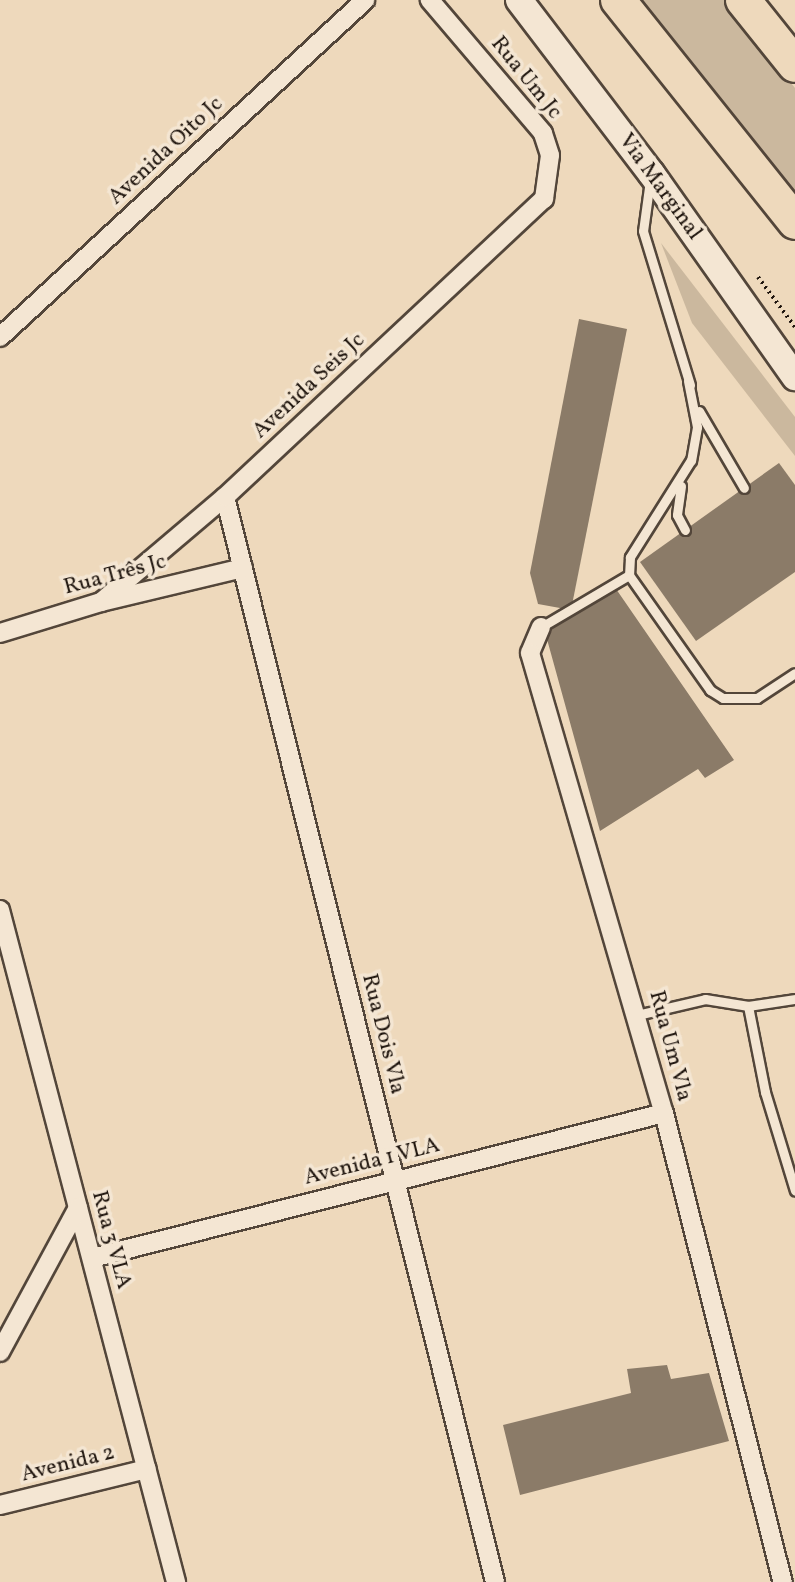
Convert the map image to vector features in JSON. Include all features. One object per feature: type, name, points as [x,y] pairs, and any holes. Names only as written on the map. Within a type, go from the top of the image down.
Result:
[{"type":"highway","points":[[618,0],[795,222]]},
{"type":"highway","points":[[743,0],[795,65]]},
{"type":"main road","name":"Via Marginal","points":[[519,0],[651,173],[795,377]]},
{"type":"street","name":"Avenida Oito Jc","points":[[0,337],[365,0]]},
{"type":"street","name":"Rua Um Jc","points":[[430,0],[543,133],[550,155],[544,199]]},
{"type":"street","name":"Avenida Seis Jc","points":[[101,602],[225,497],[544,199]]},
{"type":"street","name":"Rua Dois Vla","points":[[225,497],[495,1582]]},
{"type":"street","name":"Rua Três Jc","points":[[0,633],[101,602],[243,568]]},
{"type":"street","name":"Rua Um Vla","points":[[541,627],[530,653],[664,1113],[783,1582]]},
{"type":"street","name":"Rua 3 VLA","points":[[0,910],[176,1582]]},
{"type":"street","points":[[0,973],[10,956]]},
{"type":"street","name":"Avenida 1 VLA","points":[[92,1258],[664,1113]]},
{"type":"street","points":[[0,1352],[78,1208]]},
{"type":"street","name":"Avenida 2","points":[[0,1505],[147,1469]]},
{"type":"lane","points":[[651,173],[643,231],[704,425],[744,488]]},
{"type":"lane","points":[[685,530],[676,505],[697,427],[688,381]]},
{"type":"lane","points":[[685,475],[630,557],[629,575],[710,690],[723,698],[757,698],[795,673]]},
{"type":"lane","name":"Rua Um Vla","points":[[541,627],[629,575]]},
{"type":"lane","points":[[637,1015],[705,999],[748,1006],[795,999]]},
{"type":"lane","points":[[748,1006],[765,1092],[795,1191]]},
{"type":"shaded area","points":[[633,0],[724,0],[795,88],[795,204]]},
{"type":"shaded area","points":[[661,243],[795,417],[795,456],[692,323]]},
{"type":"building","points":[[579,319],[627,329],[571,610],[538,604],[530,573]]},
{"type":"building","points":[[779,463],[795,485],[795,572],[696,641],[640,562]]},
{"type":"building","points":[[614,586],[734,760],[705,778],[698,769],[600,831],[545,632]]},
{"type":"building","points":[[667,1365],[671,1379],[709,1373],[729,1441],[520,1495],[503,1425],[631,1393],[627,1369]]}]
